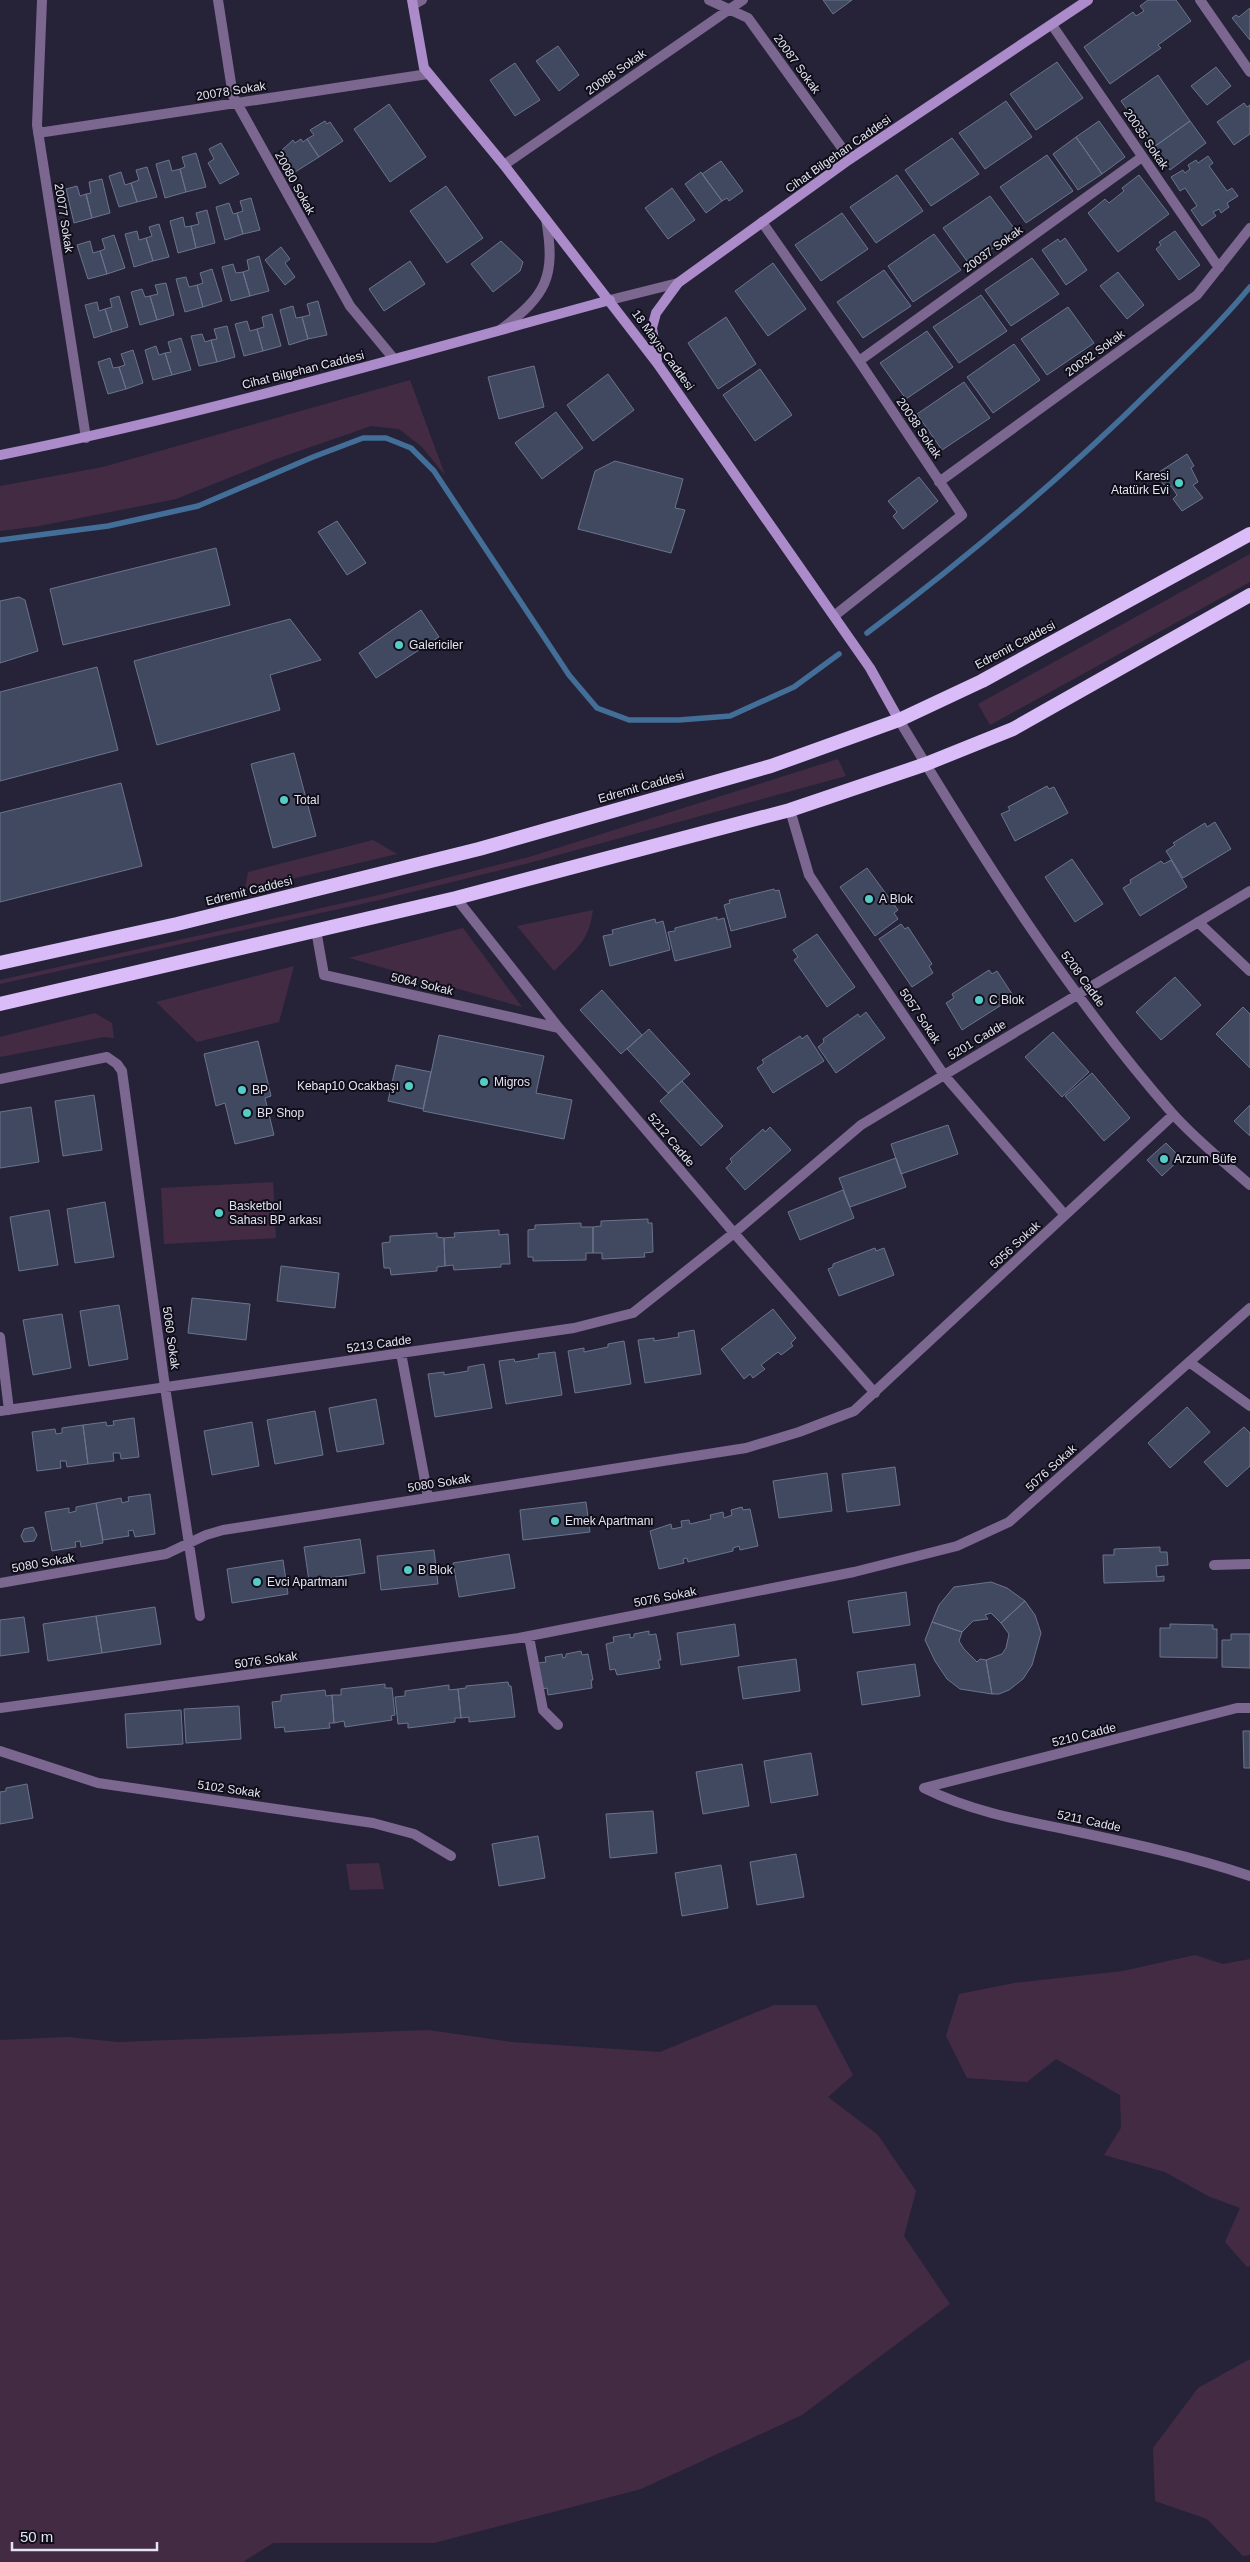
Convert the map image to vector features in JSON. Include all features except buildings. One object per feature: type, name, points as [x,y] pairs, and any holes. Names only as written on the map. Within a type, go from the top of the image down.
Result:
[{"type":"highway","name":"Edremit Caddesi","points":[[0,963],[177,924],[479,848],[771,766],[899,720],[1004,670],[1250,534]]},
{"type":"highway","points":[[0,1004],[456,898],[790,810],[926,764],[1013,729],[1250,595]]},
{"type":"main road","name":"Cihat Bilgehan Caddesi","points":[[657,363],[652,328],[656,313],[678,283],[850,159],[1088,0]]},
{"type":"main road","name":"18 Mayıs Caddesi","points":[[416,2],[424,68],[428,74],[504,165],[657,363],[870,668],[899,720]]},
{"type":"main road","name":"Cihat Bilgehan Caddesi","points":[[0,455],[86,438],[394,359],[610,300]]},
{"type":"street","name":"20077 Sokak","points":[[42,0],[38,133],[86,438]]},
{"type":"street","name":"20080 Sokak","points":[[218,0],[232,96],[350,306],[394,359]]},
{"type":"street","name":"20087 Sokak","points":[[709,0],[748,18],[850,159]]},
{"type":"street","name":"20088 Sokak","points":[[504,165],[743,0]]},
{"type":"street","points":[[1200,0],[1250,72]]},
{"type":"street","name":"20035 Sokak","points":[[1052,25],[1219,268]]},
{"type":"street","name":"20078 Sokak","points":[[38,133],[428,74]]},
{"type":"street","name":"20037 Sokak","points":[[859,361],[1142,156]]},
{"type":"street","points":[[499,330],[532,304],[544,283],[551,261],[546,219]]},
{"type":"street","name":"20038 Sokak","points":[[762,222],[859,361],[962,515],[834,616]]},
{"type":"street","name":"20032 Sokak","points":[[939,482],[1197,294],[1250,228]]},
{"type":"street","points":[[610,300],[678,283]]},
{"type":"street","name":"5208 Cadde","points":[[899,720],[950,806],[1077,994],[1173,1115],[1250,1185]]},
{"type":"street","name":"5057 Sokak","points":[[790,810],[808,875],[944,1075],[1065,1215]]},
{"type":"street","name":"5201 Cadde","points":[[734,1233],[861,1125],[1250,891]]},
{"type":"street","name":"5212 Cadde","points":[[456,898],[559,1028],[734,1233],[875,1393]]},
{"type":"street","points":[[1198,922],[1250,971]]},
{"type":"street","name":"5064 Sokak","points":[[316,930],[324,975],[559,1028]]},
{"type":"street","name":"5060 Sokak","points":[[0,1079],[107,1057],[117,1064],[122,1071],[165,1387],[200,1616]]},
{"type":"street","name":"5056 Sokak","points":[[875,1393],[1173,1115]]},
{"type":"street","name":"5213 Cadde","points":[[5,1410],[574,1328],[633,1312],[734,1233]]},
{"type":"street","name":"5076 Sokak","points":[[0,1708],[529,1637],[854,1572],[957,1546],[1009,1522],[1250,1308]]},
{"type":"street","points":[[0,1338],[5,1410]]},
{"type":"street","points":[[401,1353],[428,1497]]},
{"type":"street","points":[[1189,1362],[1250,1406]]},
{"type":"street","name":"5080 Sokak","points":[[0,1582],[166,1554],[222,1530],[746,1448],[799,1432],[854,1411],[875,1393]]},
{"type":"street","points":[[1214,1565],[1250,1564]]},
{"type":"street","points":[[529,1637],[543,1710],[558,1725]]},
{"type":"street","name":"5210 Cadde","points":[[924,1788],[1238,1708],[1250,1708]]},
{"type":"street","name":"5102 Sokak","points":[[0,1751],[98,1783],[373,1823],[414,1834],[451,1856]]},
{"type":"street","name":"5211 Cadde","points":[[924,1788],[953,1803],[983,1812],[1136,1844],[1250,1876]]},
{"type":"shaded area","points":[[410,380],[445,475],[422,447],[399,429],[371,426],[276,459],[176,499],[39,526],[0,531],[0,486],[103,467]]},
{"type":"shaded area","points":[[1250,554],[1250,582],[990,725],[978,704]]},
{"type":"shaded area","points":[[838,759],[846,776],[529,863],[375,901],[0,984],[0,980],[375,896],[529,857]]},
{"type":"shaded area","points":[[373,840],[397,854],[245,890],[248,872]]},
{"type":"shaded area","points":[[593,910],[585,938],[554,971],[517,926]]},
{"type":"shaded area","points":[[463,928],[522,1007],[349,958]]},
{"type":"shaded area","points":[[294,966],[279,1022],[197,1042],[156,1002]]},
{"type":"shaded area","points":[[95,1013],[112,1023],[114,1038],[104,1037],[0,1057],[0,1037]]},
{"type":"shaded area","name":"Basketbol Sahası BP arkası","points":[[273,1182],[276,1238],[164,1244],[161,1188]]},
{"type":"shaded area","points":[[379,1863],[384,1889],[350,1890],[346,1864]]},
{"type":"shaded area","points":[[1195,1955],[1223,1964],[1250,1959],[1250,2266],[1247,2267],[1225,2242],[1240,2208],[1208,2196],[1165,2172],[1104,2155],[1121,2128],[1120,2095],[1056,2059],[1027,2082],[967,2078],[946,2036],[959,1994],[1014,1983],[1123,1971]]},
{"type":"shaded area","points":[[774,2005],[816,2005],[853,2075],[828,2097],[878,2135],[916,2191],[904,2236],[950,2304],[802,2415],[641,2489],[434,2543],[273,2543],[243,2562],[0,2562],[0,2040],[67,2037],[118,2042],[428,2030],[512,2042],[660,2052]]},
{"type":"shaded area","points":[[1250,2359],[1250,2555],[1243,2556],[1207,2519],[1155,2501],[1153,2448],[1198,2388]]},
{"type":"waterway","points":[[867,633],[979,545],[1051,483],[1192,350],[1250,287]]},
{"type":"waterway","points":[[0,540],[108,526],[198,506],[363,438],[386,438],[411,448],[434,471],[569,675],[597,708],[629,720],[679,720],[730,716],[794,687],[839,654]]},
{"type":"place","name":"Karesi Atatürk Evi","points":[[1179,483]]},
{"type":"place","name":"Galericiler","points":[[399,645]]},
{"type":"place","name":"Total","points":[[284,800]]},
{"type":"place","name":"A Blok","points":[[869,899]]},
{"type":"place","name":"C Blok","points":[[979,1000]]},
{"type":"place","name":"Migros","points":[[484,1082]]},
{"type":"place","name":"Kebap10 Ocakbaşı","points":[[409,1086]]},
{"type":"place","name":"BP","points":[[242,1090]]},
{"type":"place","name":"BP Shop","points":[[247,1113]]},
{"type":"place","name":"Arzum Büfe","points":[[1164,1159]]},
{"type":"place","name":"Basketbol Sahası BP arkası","points":[[219,1213]]},
{"type":"place","name":"Emek Apartmanı","points":[[555,1521]]},
{"type":"place","name":"B Blok","points":[[408,1570]]},
{"type":"place","name":"Evci Apartmanı","points":[[257,1582]]}]
